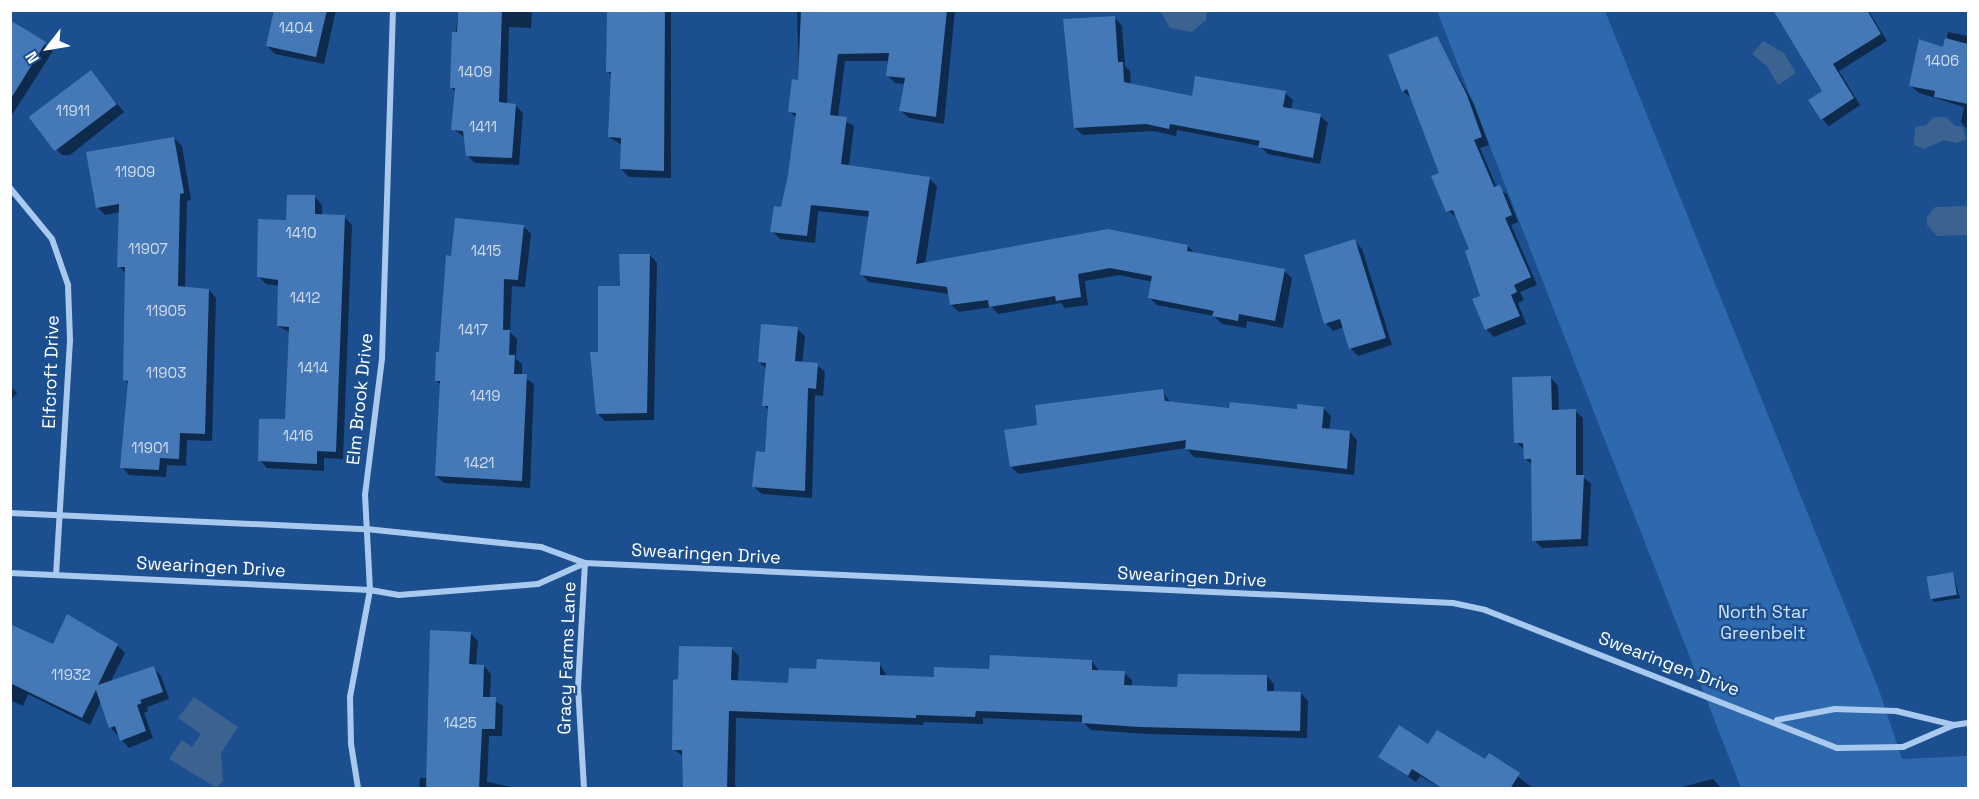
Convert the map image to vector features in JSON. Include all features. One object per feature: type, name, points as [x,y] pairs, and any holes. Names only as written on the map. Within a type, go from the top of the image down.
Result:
[{"type":"street","name":"Elm Brook Drive","points":[[358,789],[351,744],[350,697],[370,590],[365,495],[382,359],[393,10]]},
{"type":"street","name":"Elfcroft Drive","points":[[10,188],[52,239],[68,285],[70,340],[56,575]]},
{"type":"street","name":"Swearingen Drive","points":[[10,513],[366,529],[541,547],[585,563],[1454,603],[1485,610],[1776,721],[1837,748],[1858,750],[1903,747],[1954,725],[1968,723]]},
{"type":"street","name":"Swearingen Drive","points":[[10,573],[370,590],[399,595],[538,584],[585,563]]},
{"type":"street","name":"Gracy Farms Lane","points":[[584,789],[578,688],[585,563]]},
{"type":"street","name":"Swearingen Drive","points":[[1776,721],[1835,709],[1896,711],[1954,725]]},
{"type":"green space","name":"North Star Greenbelt","points":[[1437,11],[1605,11],[1879,690],[1902,759],[1968,756],[1968,788],[1741,788]]},
{"type":"shaded area","points":[[1160,11],[1207,11],[1206,20],[1192,32],[1170,28]]},
{"type":"shaded area","points":[[1763,41],[1784,53],[1796,73],[1778,85],[1767,66],[1752,54]]},
{"type":"shaded area","points":[[1934,117],[1946,117],[1955,126],[1963,127],[1966,140],[1956,143],[1944,140],[1924,149],[1914,145],[1915,127],[1926,125]]},
{"type":"shaded area","points":[[1968,206],[1968,235],[1937,236],[1927,225],[1927,217],[1935,207]]},
{"type":"shaded area","points":[[194,697],[238,727],[221,753],[223,780],[217,788],[169,759],[182,740],[192,747],[201,734],[178,718]]},
{"type":"building","points":[[274,10],[327,10],[316,57],[266,46]]},
{"type":"building","points":[[458,10],[502,10],[499,102],[516,104],[512,158],[466,156],[463,131],[451,130],[455,88],[450,88],[452,32],[457,32]]},
{"type":"building","points":[[607,10],[665,10],[664,171],[620,169],[621,138],[608,137],[611,72],[606,72]]},
{"type":"building","points":[[801,10],[947,10],[936,117],[899,111],[905,78],[886,76],[889,53],[838,54],[830,115],[847,117],[841,164],[930,177],[916,264],[1108,229],[1188,245],[1187,251],[1285,269],[1275,321],[1239,314],[1238,321],[1212,316],[1214,311],[1148,298],[1152,276],[1110,268],[1078,274],[1081,297],[1056,301],[1055,296],[989,307],[988,300],[950,305],[947,287],[860,275],[869,211],[811,205],[807,236],[770,232],[774,206],[781,207],[788,175],[796,113],[788,112],[792,79],[798,80]]},
{"type":"building","points":[[1773,10],[1867,10],[1881,34],[1833,64],[1854,98],[1821,120],[1808,100],[1822,91]]},
{"type":"building","points":[[1115,16],[1118,62],[1123,62],[1124,82],[1192,96],[1195,76],[1286,91],[1283,107],[1321,114],[1313,158],[1258,147],[1260,141],[1170,124],[1169,129],[1146,124],[1074,128],[1063,19]]},
{"type":"building","points":[[10,20],[46,42],[10,100]]},
{"type":"building","points":[[1437,36],[1467,95],[1482,137],[1474,140],[1494,187],[1500,185],[1512,215],[1505,218],[1531,277],[1514,285],[1517,292],[1511,295],[1520,316],[1485,330],[1472,299],[1480,296],[1465,251],[1469,249],[1453,210],[1446,212],[1431,176],[1439,173],[1407,89],[1402,92],[1388,55]]},
{"type":"building","points":[[1945,38],[1968,44],[1968,104],[1934,97],[1935,91],[1909,86],[1919,39],[1943,47]]},
{"type":"building","points":[[91,70],[117,104],[55,151],[29,117]]},
{"type":"building","points":[[174,137],[184,193],[180,194],[178,286],[209,289],[205,434],[180,433],[179,459],[160,458],[159,470],[120,468],[128,381],[123,380],[125,267],[117,267],[119,204],[96,208],[86,152]]},
{"type":"building","points":[[287,195],[315,195],[315,214],[345,215],[336,452],[317,451],[317,464],[258,461],[259,419],[285,419],[289,327],[277,326],[278,280],[257,277],[258,219],[286,220]]},
{"type":"building","points":[[455,218],[524,225],[518,280],[504,279],[503,330],[510,330],[509,355],[515,355],[514,374],[527,374],[522,481],[435,476],[440,381],[435,381],[436,352],[439,352],[446,255],[451,256]]},
{"type":"building","points":[[1355,239],[1386,338],[1349,349],[1340,319],[1324,324],[1304,255]]},
{"type":"building","points":[[619,254],[650,254],[647,413],[596,414],[590,352],[598,352],[598,286],[620,286]]},
{"type":"building","points":[[761,324],[798,327],[795,361],[818,363],[816,389],[808,388],[805,491],[752,487],[756,451],[765,452],[768,406],[762,406],[766,363],[758,362]]},
{"type":"building","points":[[1551,376],[1552,410],[1576,409],[1576,475],[1584,475],[1581,539],[1532,541],[1531,459],[1524,459],[1523,443],[1514,443],[1512,377]]},
{"type":"building","points":[[1163,389],[1165,401],[1229,408],[1230,402],[1297,409],[1297,404],[1324,407],[1322,428],[1350,431],[1347,469],[1185,449],[1186,440],[1010,467],[1004,430],[1037,425],[1035,405]]},
{"type":"building","points":[[1953,572],[1957,595],[1930,599],[1926,577]]},
{"type":"building","points":[[67,614],[118,644],[98,685],[154,666],[163,692],[140,700],[142,703],[137,705],[146,731],[120,741],[115,726],[109,728],[96,690],[82,718],[10,683],[10,624],[53,644]]},
{"type":"building","points":[[430,630],[471,632],[469,664],[484,665],[483,697],[496,697],[495,729],[482,729],[479,789],[426,789]]},
{"type":"building","points":[[679,646],[732,647],[731,680],[788,683],[789,668],[816,669],[817,659],[880,662],[880,675],[934,677],[934,667],[989,669],[990,655],[1092,660],[1092,670],[1125,671],[1124,685],[1177,687],[1178,674],[1267,675],[1267,691],[1301,692],[1300,731],[1139,727],[1082,723],[1082,715],[976,711],[975,717],[916,715],[916,718],[729,711],[727,789],[690,789],[683,787],[682,750],[672,750],[673,680],[678,679]]},
{"type":"building","points":[[1399,725],[1428,744],[1437,730],[1485,759],[1489,753],[1520,773],[1510,789],[1443,789],[1412,769],[1408,776],[1378,757]]}]
